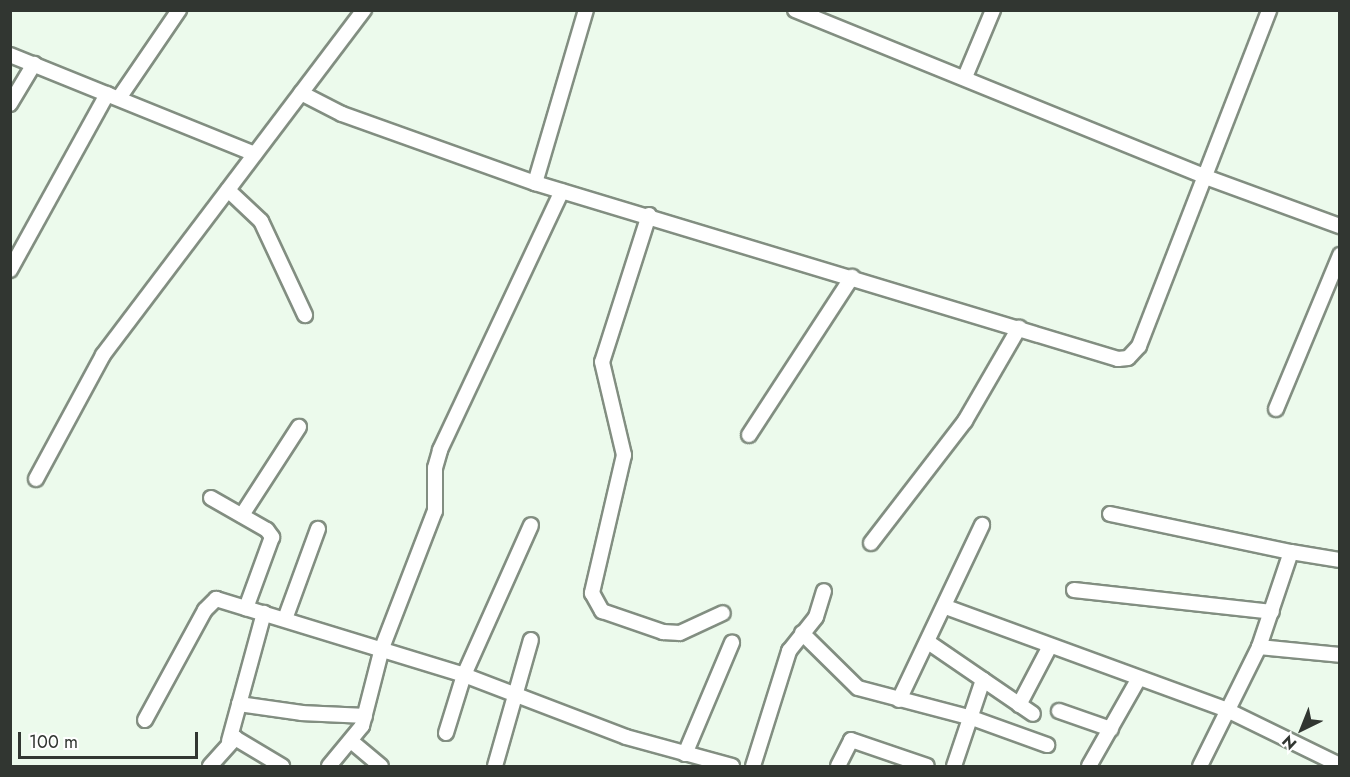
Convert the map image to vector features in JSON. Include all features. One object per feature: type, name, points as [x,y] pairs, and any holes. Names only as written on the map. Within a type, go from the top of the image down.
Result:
[{"type":"street","points":[[10,270],[113,96],[179,10]]},
{"type":"street","points":[[36,479],[102,355],[364,10]]},
{"type":"street","points":[[535,183],[586,10]]},
{"type":"street","points":[[795,10],[831,17],[964,77],[1203,176],[1340,226]]},
{"type":"street","points":[[964,77],[993,10]]},
{"type":"street","points":[[301,93],[342,114],[535,183],[649,215],[1118,359],[1128,358],[1139,346],[1269,10]]},
{"type":"street","points":[[10,55],[255,154]]},
{"type":"street","points":[[10,104],[34,64]]},
{"type":"street","points":[[228,190],[261,221],[305,315]]},
{"type":"street","points":[[329,766],[351,741],[365,717],[382,648],[435,511],[435,468],[440,450],[562,191]]},
{"type":"street","points":[[649,215],[602,362],[624,455],[592,593],[602,611],[663,632],[680,633],[723,613]]},
{"type":"street","points":[[1276,409],[1340,255]]},
{"type":"street","points":[[749,435],[852,277]]},
{"type":"street","points":[[871,543],[965,421],[1019,328]]},
{"type":"street","points":[[242,515],[299,427]]},
{"type":"street","points":[[211,498],[267,530],[272,537],[246,608]]},
{"type":"street","points":[[1110,514],[1340,560]]},
{"type":"street","points":[[446,733],[464,675],[531,525]]},
{"type":"street","points":[[899,700],[946,607],[982,525]]},
{"type":"street","points":[[285,619],[318,529]]},
{"type":"street","points":[[1200,766],[1259,647],[1291,552]]},
{"type":"street","points":[[1074,590],[1272,612]]},
{"type":"street","points":[[753,766],[789,651],[820,611],[824,591]]},
{"type":"street","points":[[145,720],[210,603],[216,599],[382,648],[464,675],[607,731],[723,765]]},
{"type":"street","points":[[946,607],[1227,710],[1340,765]]},
{"type":"street","points":[[210,766],[229,741],[264,613]]},
{"type":"street","points":[[802,633],[848,682],[866,692],[972,718],[1047,745]]},
{"type":"street","points":[[495,766],[531,640]]},
{"type":"street","points":[[928,642],[1033,714]]},
{"type":"street","points":[[685,753],[732,643]]},
{"type":"street","points":[[1019,705],[1050,646]]},
{"type":"street","points":[[1259,647],[1340,655]]},
{"type":"street","points":[[1089,766],[1140,678]]},
{"type":"street","points":[[954,766],[983,680]]},
{"type":"street","points":[[239,704],[365,717]]},
{"type":"street","points":[[1059,711],[1111,729]]},
{"type":"street","points":[[229,741],[243,740],[282,766]]},
{"type":"street","points":[[838,766],[851,740],[927,766]]},
{"type":"street","points":[[351,741],[381,766]]}]
